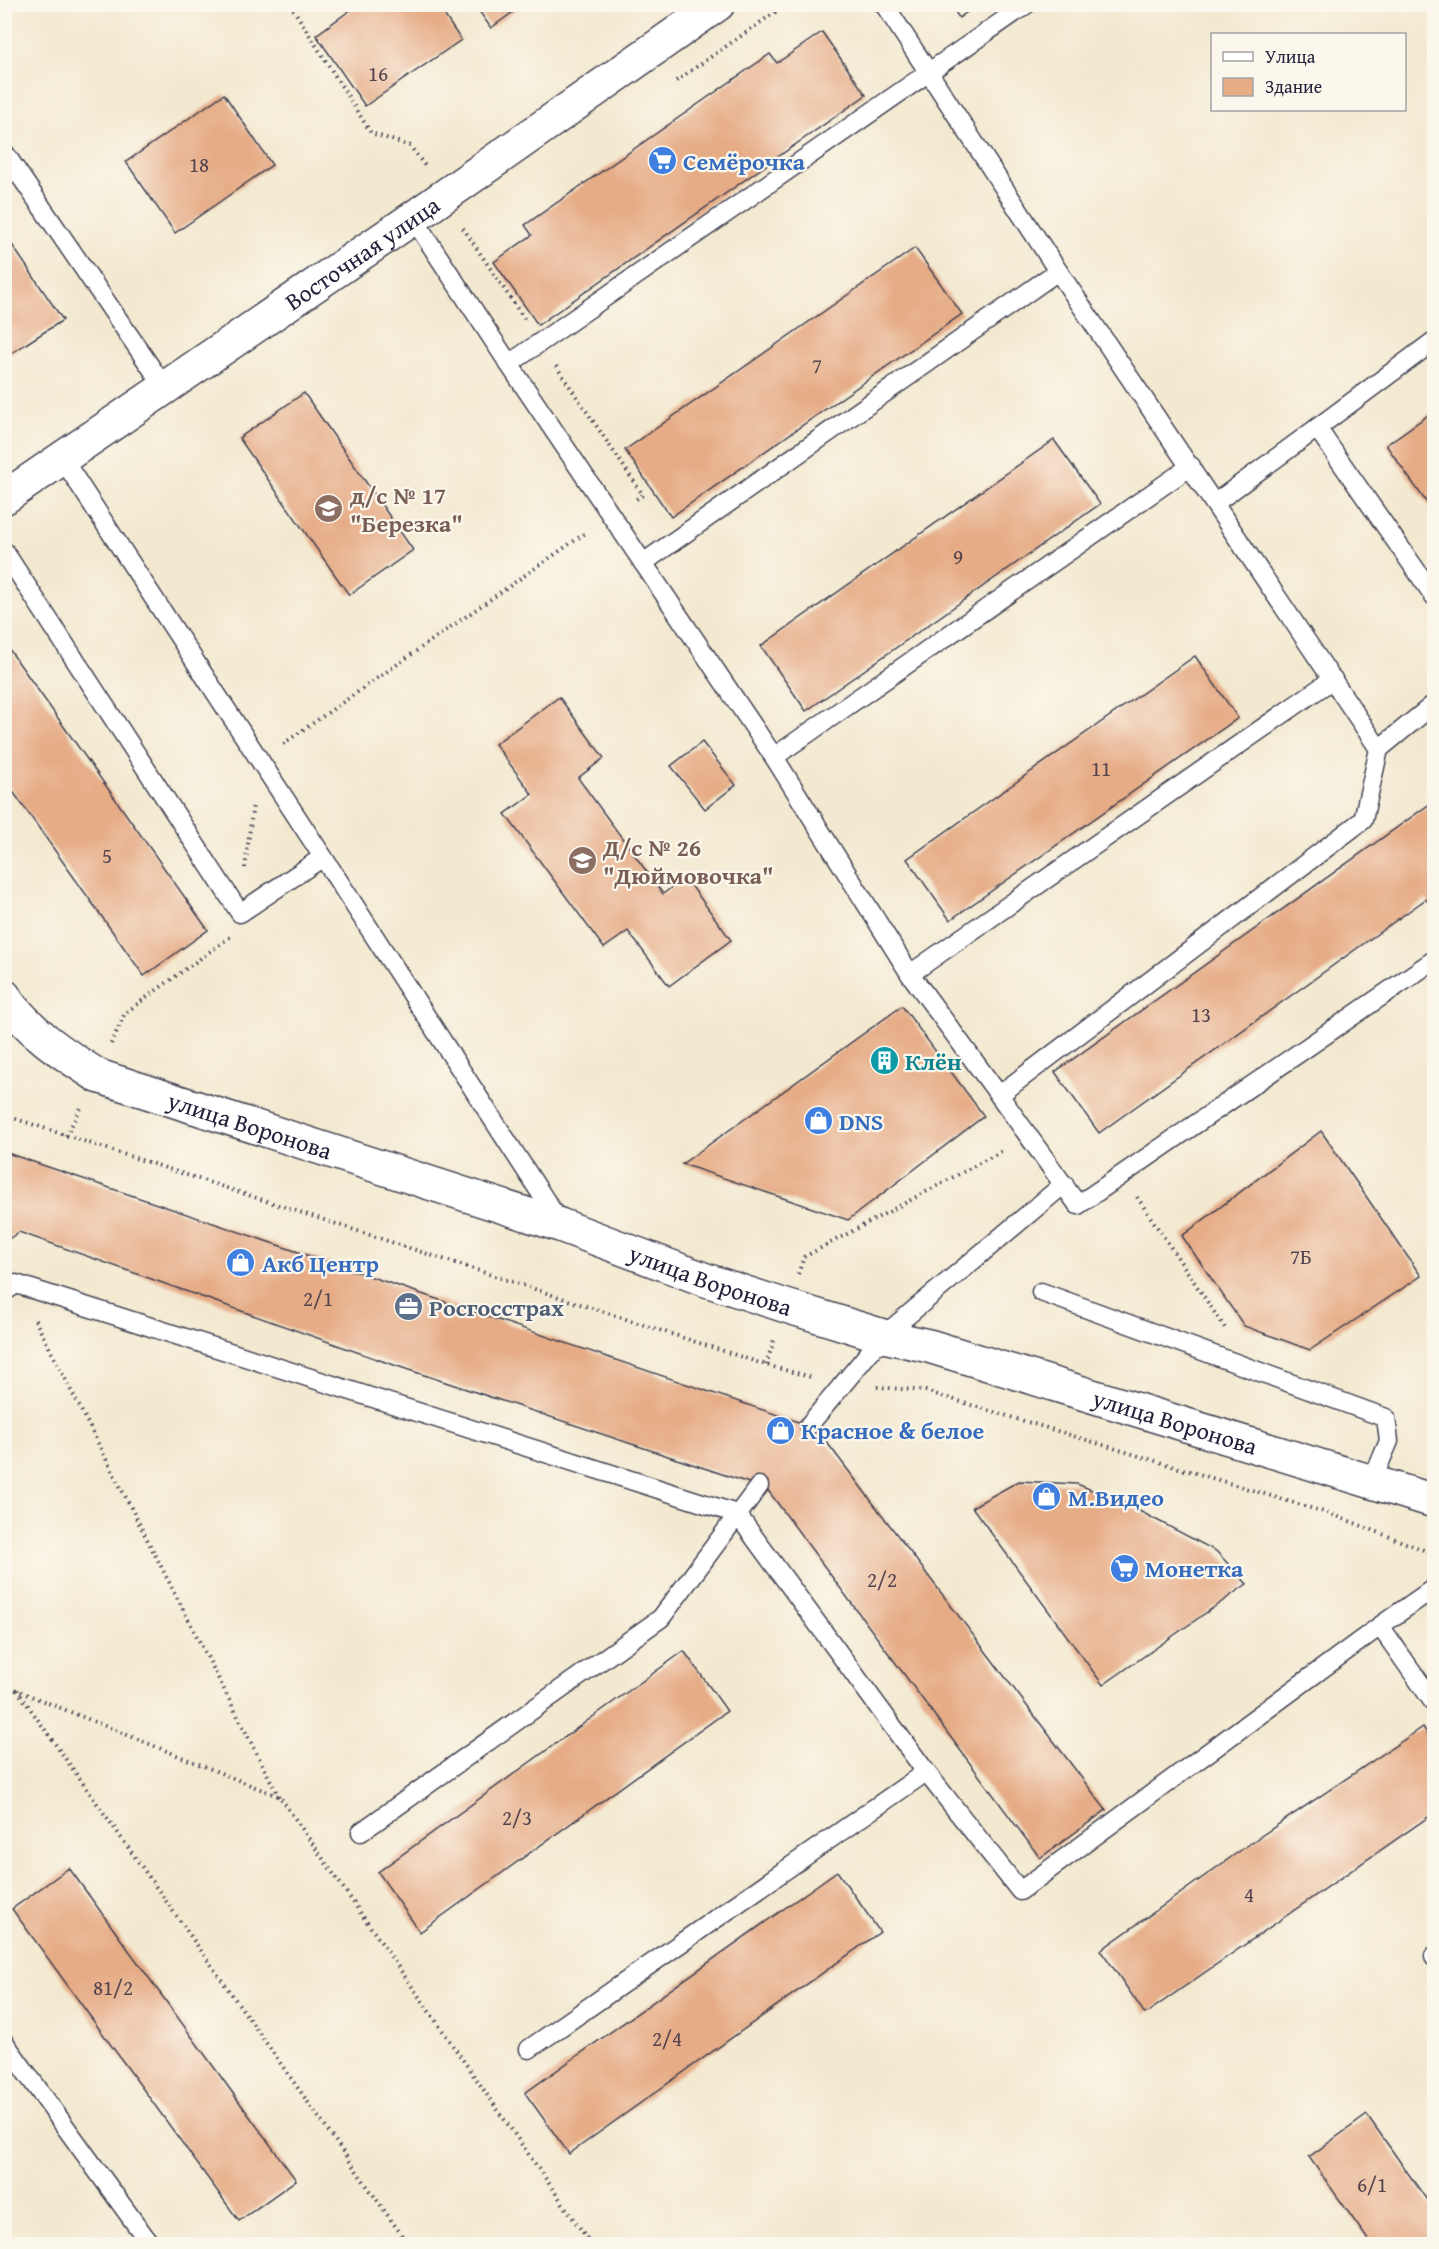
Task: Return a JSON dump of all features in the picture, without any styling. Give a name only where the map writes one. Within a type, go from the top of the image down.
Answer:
[{"type":"street","name":"Восточная улица","points":[[4,498],[413,218],[718,4]]},
{"type":"street","name":"улица Воронова","points":[[7,1004],[47,1043],[98,1076],[560,1225],[706,1280],[786,1306],[883,1336],[929,1346],[1434,1501]]},
{"type":"lane","points":[[884,4],[1058,271],[1379,748]]},
{"type":"lane","points":[[509,364],[1027,4]]},
{"type":"lane","points":[[4,152],[165,388]]},
{"type":"lane","points":[[413,218],[610,516],[774,757],[910,974],[1078,1205],[1434,960]]},
{"type":"lane","points":[[643,563],[1058,271]]},
{"type":"lane","points":[[1215,502],[1434,341]]},
{"type":"lane","points":[[1317,428],[1434,596]]},
{"type":"lane","points":[[62,458],[560,1225]]},
{"type":"lane","points":[[774,757],[1191,466]]},
{"type":"lane","points":[[4,551],[240,913],[323,857]]},
{"type":"lane","points":[[910,974],[1332,679]]},
{"type":"lane","points":[[999,1095],[1363,820],[1379,748],[1434,704]]},
{"type":"lane","points":[[808,1425],[883,1336],[1064,1184]]},
{"type":"lane","points":[[10,1288],[737,1514],[927,1772],[1020,1891],[1434,1588]]},
{"type":"lane","points":[[1041,1292],[1386,1418],[1389,1441],[1372,1481]]},
{"type":"lane","points":[[361,1832],[661,1618],[759,1486]]},
{"type":"lane","points":[[1380,1626],[1434,1703]]},
{"type":"lane","points":[[529,2049],[927,1772]]},
{"type":"lane","points":[[5,2042],[150,2244]]},
{"type":"path","points":[[66,1136],[98,1076],[125,1013],[237,933],[259,761],[643,495],[464,228]]},
{"type":"path","points":[[4,1115],[766,1365],[841,1385],[925,1390],[1334,1515],[1434,1554]]},
{"type":"path","points":[[766,1365],[804,1257],[1028,1137]]},
{"type":"path","points":[[10,1288],[280,1797],[591,2244]]},
{"type":"path","points":[[4,1685],[280,1797]]},
{"type":"path","points":[[16,1690],[408,2244]]},
{"type":"building","points":[[359,4],[437,4],[461,40],[365,106],[316,35]]},
{"type":"building","points":[[474,4],[524,4],[491,28]]},
{"type":"building","points":[[950,4],[978,4],[959,18]]},
{"type":"building","points":[[822,32],[866,95],[538,325],[494,262],[532,235],[525,225],[770,54],[777,63]]},
{"type":"building","points":[[224,94],[272,165],[175,233],[126,162]]},
{"type":"building","points":[[4,233],[63,320],[4,358]]},
{"type":"building","points":[[915,248],[962,314],[671,517],[625,450]]},
{"type":"building","points":[[304,393],[413,550],[349,595],[239,438]]},
{"type":"building","points":[[1434,411],[1434,513],[1386,445]]},
{"type":"building","points":[[1054,440],[1100,504],[806,711],[761,646]]},
{"type":"building","points":[[4,642],[208,930],[144,976],[4,779]]},
{"type":"building","points":[[1195,656],[1238,718],[950,920],[907,859]]},
{"type":"building","points":[[559,697],[604,758],[578,778],[663,894],[685,877],[731,940],[669,986],[628,931],[604,948],[505,814],[532,794],[495,744]]},
{"type":"building","points":[[702,742],[736,785],[705,809],[671,766]]},
{"type":"building","points":[[1434,801],[1434,911],[1426,899],[1099,1133],[1055,1072]]},
{"type":"building","name":"Клён","points":[[902,1006],[984,1116],[848,1220],[682,1164]]},
{"type":"building","points":[[1321,1131],[1421,1276],[1310,1350],[1244,1326],[1182,1236]]},
{"type":"building","points":[[4,1152],[816,1428],[1106,1810],[1040,1858],[767,1489],[388,1363],[19,1232],[4,1242]]},
{"type":"building","name":"Монетка","points":[[1019,1481],[1077,1484],[1124,1503],[1216,1551],[1247,1584],[1103,1685],[972,1507]]},
{"type":"building","points":[[684,1651],[727,1711],[420,1932],[378,1872]]},
{"type":"building","points":[[1423,1727],[1434,1743],[1434,1813],[1145,2014],[1101,1950],[1258,1838]]},
{"type":"building","points":[[69,1868],[296,2180],[239,2221],[12,1909]]},
{"type":"building","points":[[837,1871],[880,1932],[569,2154],[525,2093]]},
{"type":"building","points":[[1367,2115],[1434,2210],[1434,2244],[1371,2244],[1309,2157]]},
{"type":"place","name":"Семёрочка","points":[[662,161]]},
{"type":"place","name":"д/с № 17 \"Березка\"","points":[[329,509]]},
{"type":"place","name":"Д/с № 26 \"Дюймовочка\"","points":[[582,861]]},
{"type":"place","name":"Клён","points":[[884,1061]]},
{"type":"place","name":"DNS","points":[[818,1121]]},
{"type":"place","name":"Акб Центр","points":[[241,1263]]},
{"type":"place","name":"Росгосстрах","points":[[408,1307]]},
{"type":"place","name":"Красное & белое","points":[[780,1430]]},
{"type":"place","name":"М.Видео","points":[[1047,1497]]},
{"type":"place","name":"Монетка","points":[[1124,1568]]}]
